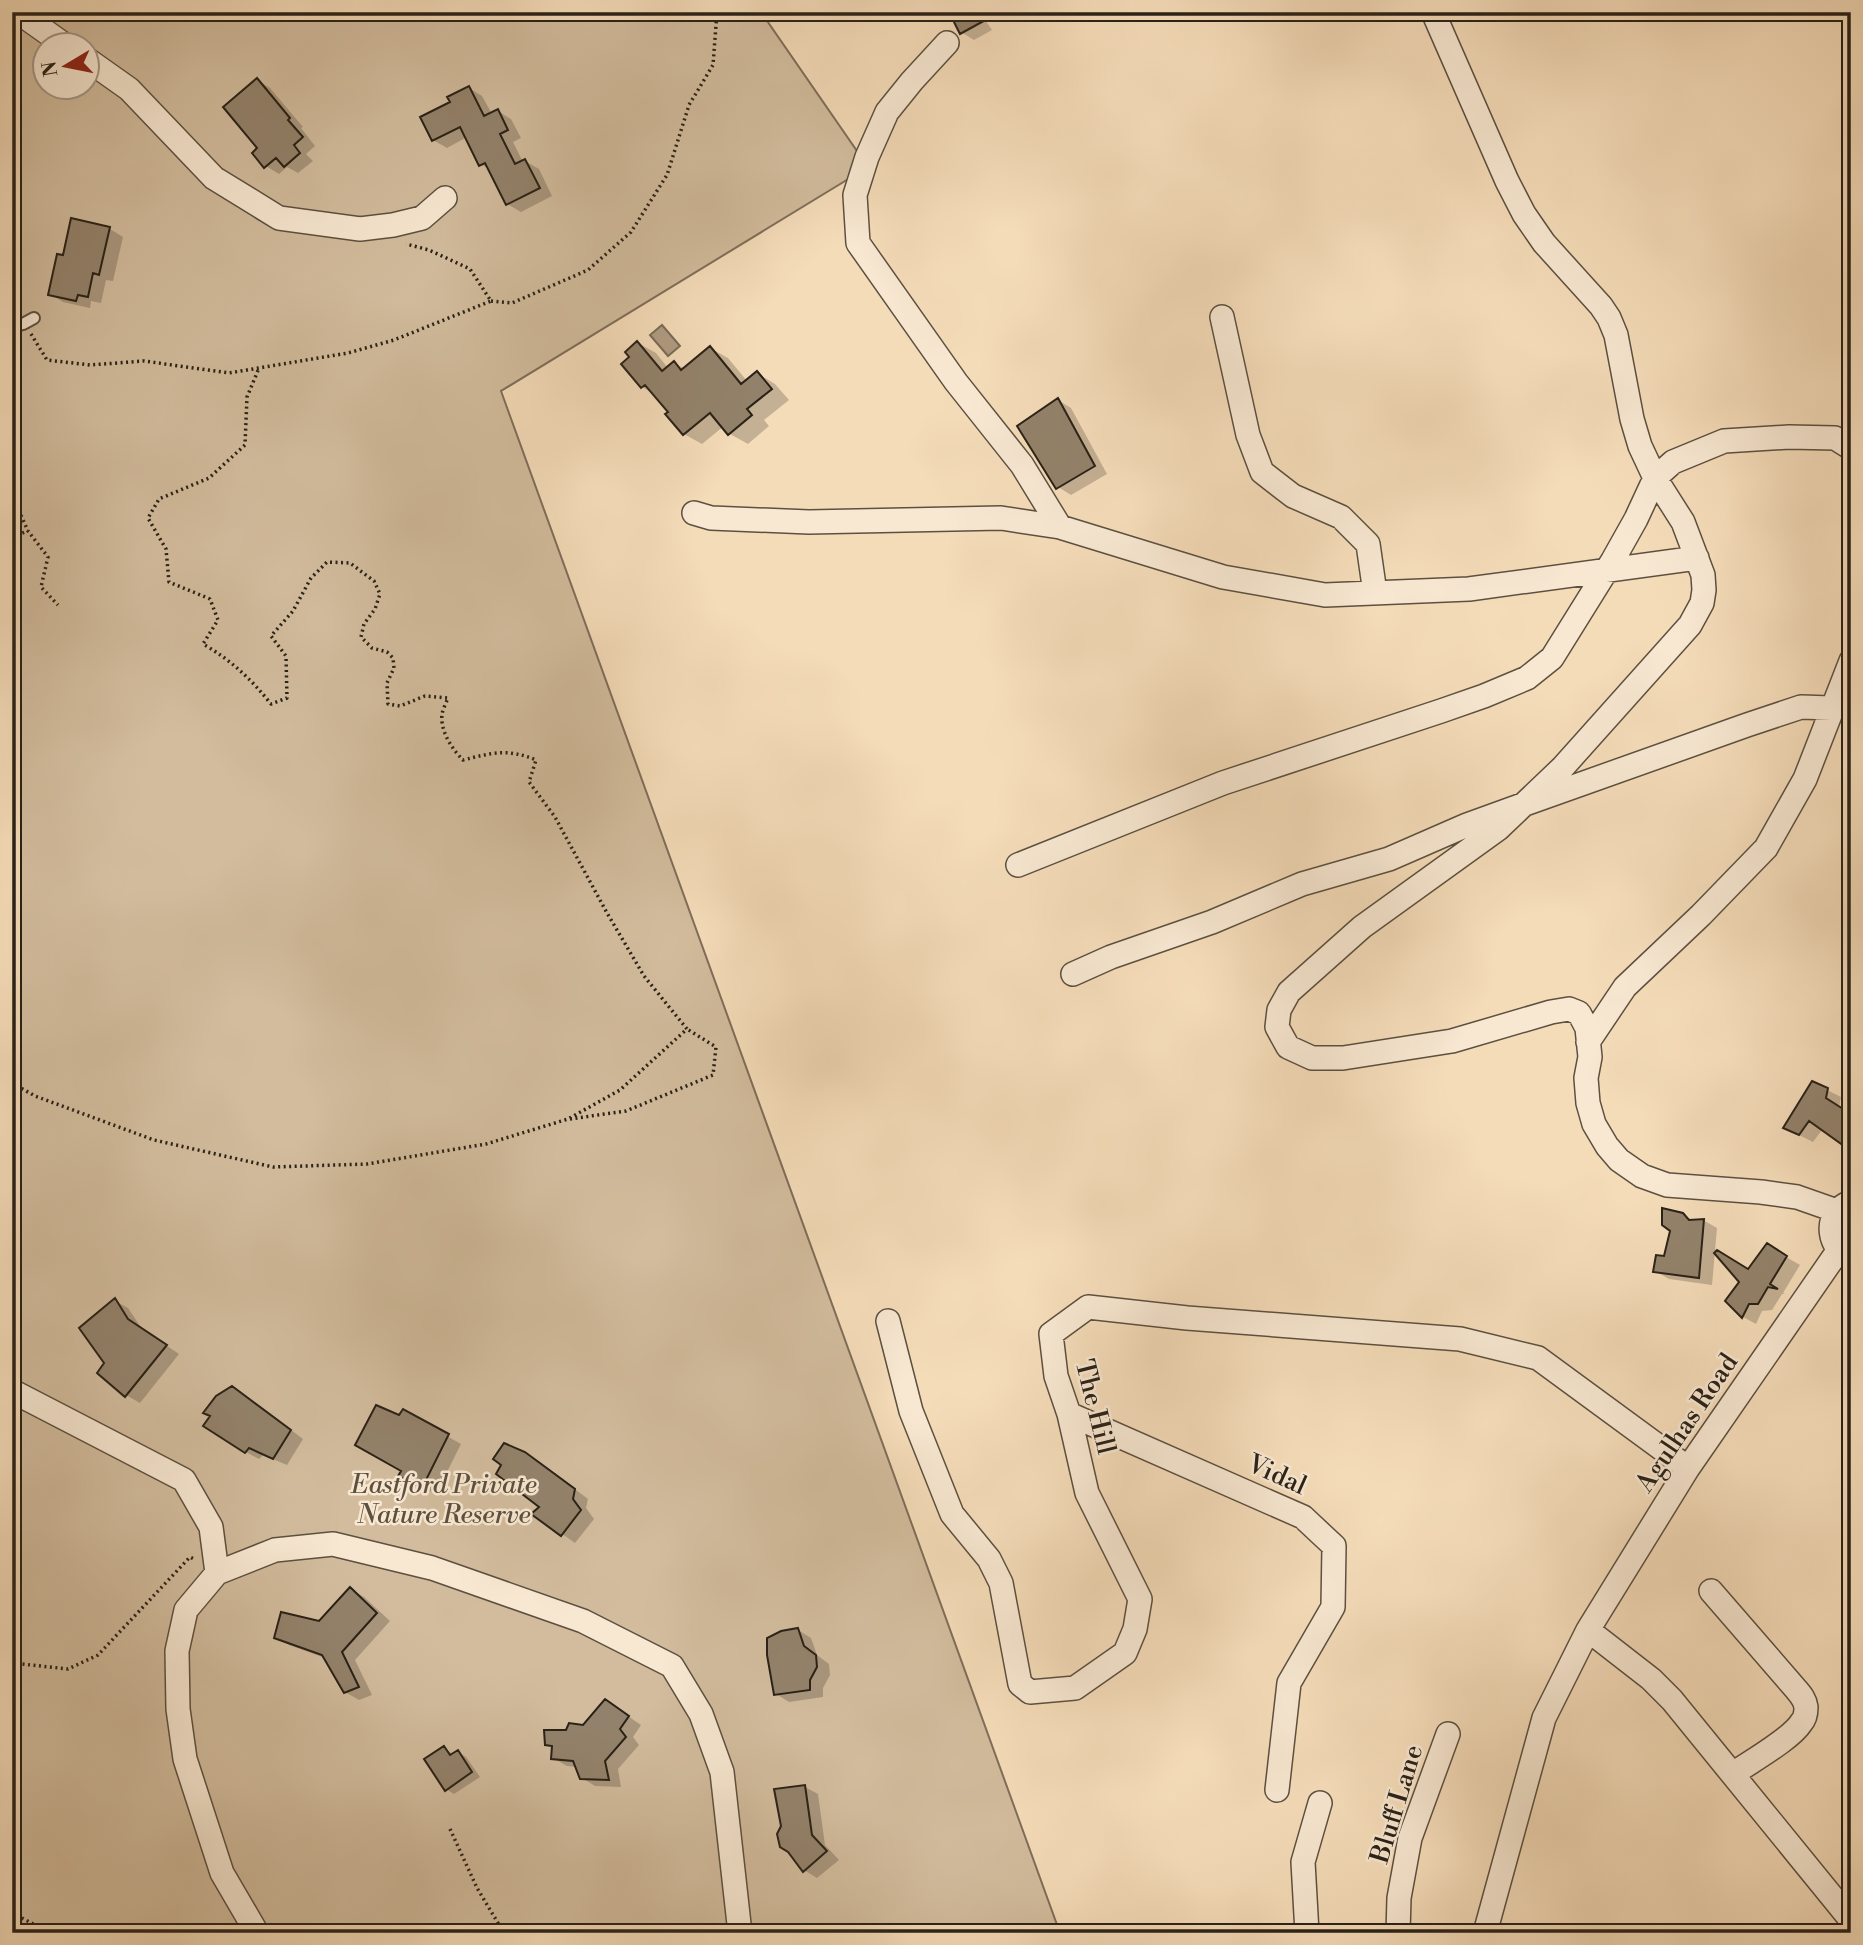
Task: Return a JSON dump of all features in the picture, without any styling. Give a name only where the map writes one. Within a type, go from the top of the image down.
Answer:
[{"type":"street","points":[[18,12],[46,32]]},
{"type":"street","points":[[1433,12],[1524,214],[1609,318],[1616,335],[1632,419],[1640,446],[1655,478],[1683,522],[1703,575],[1704,590],[1702,603],[1690,625],[1563,767],[1498,829],[1362,926],[1289,992],[1279,1010],[1277,1027],[1288,1047],[1312,1058],[1343,1058],[1452,1041],[1551,1012],[1569,1009],[1579,1013],[1587,1028],[1590,1057],[1586,1078],[1588,1103],[1594,1124],[1619,1160],[1642,1176],[1667,1185],[1761,1192],[1844,1207],[1830,1227],[1833,1244],[1844,1255]]},
{"type":"street","points":[[947,43],[887,112],[867,157],[855,195],[858,243],[956,382],[1022,465],[1060,527]]},
{"type":"street","points":[[102,70],[129,89],[215,178],[279,218],[360,229],[422,218],[445,198]]},
{"type":"street","points":[[1222,317],[1245,422],[1262,472],[1293,496],[1341,517],[1368,544],[1375,593]]},
{"type":"street","points":[[1018,865],[1223,783],[1441,711],[1527,678],[1552,658],[1607,570],[1636,519],[1655,478],[1673,462],[1724,441],[1789,437],[1835,438],[1851,447]]},
{"type":"street","points":[[694,513],[711,518],[809,522],[1001,518],[1060,527],[1223,578],[1325,595],[1469,589],[1697,558]]},
{"type":"street","points":[[1588,1042],[1625,987],[1766,848],[1805,779],[1851,661]]},
{"type":"street","points":[[1073,974],[1111,957],[1212,922],[1302,884],[1389,859],[1467,825],[1801,707],[1831,708]]},
{"type":"street","name":"Agulhas Road","points":[[1485,1933],[1545,1718],[1588,1630],[1688,1468],[1844,1255]]},
{"type":"street","name":"The Hill","points":[[888,1321],[911,1411],[952,1514],[989,1559],[1000,1583],[1020,1684],[1030,1692],[1075,1688],[1125,1653],[1135,1629],[1139,1599],[1087,1493],[1069,1413],[1056,1376],[1051,1334],[1088,1307],[1188,1318],[1460,1339],[1538,1357],[1688,1468]]},
{"type":"street","points":[[12,1391],[184,1480],[211,1527],[216,1573]]},
{"type":"street","name":"Vidal","points":[[1069,1413],[1304,1517],[1334,1546],[1333,1607],[1289,1683],[1277,1790]]},
{"type":"street","points":[[257,1933],[222,1873],[185,1759],[178,1709],[177,1651],[186,1610],[216,1573],[275,1550],[333,1544],[432,1568],[583,1621],[672,1666],[701,1714],[722,1772],[740,1933]]},
{"type":"street","points":[[1711,1591],[1795,1688],[1804,1700],[1806,1708],[1802,1723],[1793,1733],[1733,1774]]},
{"type":"street","points":[[1588,1630],[1651,1679],[1672,1700],[1851,1920]]},
{"type":"street","name":"Bluff Lane","points":[[1398,1933],[1399,1899],[1410,1838],[1448,1734]]},
{"type":"street","points":[[1307,1933],[1303,1862],[1320,1803]]},
{"type":"lane","points":[[18,326],[34,318]]},
{"type":"path","points":[[18,326],[47,360],[90,365],[144,361],[229,373],[348,353],[394,340],[491,301],[512,303],[588,270],[631,232],[667,175],[690,105],[713,65],[717,12]]},
{"type":"path","points":[[395,241],[429,250],[470,269],[491,301]]},
{"type":"path","points":[[12,1083],[35,1096],[154,1140],[273,1167],[367,1164],[486,1144],[568,1119],[626,1111],[713,1075],[716,1047],[687,1029],[644,976],[555,817],[529,782],[536,760],[518,753],[489,753],[463,760],[455,752],[444,731],[442,714],[448,698],[425,696],[400,706],[388,704],[387,683],[394,668],[393,659],[387,652],[372,648],[361,637],[364,624],[375,610],[380,594],[374,581],[350,563],[327,562],[312,578],[293,611],[271,636],[286,656],[287,698],[271,704],[248,677],[222,655],[203,644],[218,620],[209,599],[169,582],[166,549],[148,518],[159,499],[209,478],[245,444],[247,397],[259,368]]},
{"type":"path","points":[[12,495],[28,531],[48,557],[41,587],[58,605]]},
{"type":"path","points":[[12,537],[28,531]]},
{"type":"path","points":[[568,1119],[620,1090],[687,1029]]},
{"type":"path","points":[[12,1661],[68,1669],[98,1655],[190,1557],[216,1573]]},
{"type":"path","points":[[450,1829],[477,1888],[504,1933]]},
{"type":"path","points":[[12,1913],[51,1933]]},
{"type":"green space","name":"Eastford Private Nature Reserve","points":[[12,12],[761,12],[868,167],[501,391],[1060,1933],[12,1933]]},
{"type":"shaded area","points":[[662,325],[680,346],[668,356],[650,335]]},
{"type":"building","points":[[949,12],[1000,12],[960,34]]},
{"type":"building","points":[[257,78],[303,137],[294,145],[300,153],[284,167],[276,158],[264,168],[252,153],[257,148],[223,107]]},
{"type":"building","points":[[469,86],[484,116],[498,109],[508,130],[500,134],[515,164],[525,159],[540,188],[506,205],[485,163],[479,166],[460,127],[432,141],[420,117],[450,102],[447,97]]},
{"type":"building","points":[[71,218],[110,227],[99,275],[93,273],[88,297],[78,295],[76,301],[48,295],[57,254],[63,255]]},
{"type":"building","points":[[637,341],[662,371],[674,361],[681,370],[710,346],[741,384],[757,371],[772,389],[747,409],[752,415],[728,435],[710,413],[683,435],[645,385],[641,388],[621,364],[629,357],[625,352]]},
{"type":"building","points":[[1058,398],[1095,466],[1056,489],[1017,426]]},
{"type":"building","points":[[1812,1081],[1828,1088],[1826,1098],[1851,1114],[1851,1151],[1809,1121],[1799,1135],[1783,1128]]},
{"type":"building","points":[[1662,1208],[1683,1213],[1689,1220],[1704,1219],[1699,1278],[1653,1272],[1656,1255],[1664,1256],[1670,1231],[1662,1225]]},
{"type":"building","points":[[1767,1243],[1787,1256],[1770,1284],[1778,1289],[1768,1287],[1758,1304],[1749,1304],[1742,1318],[1725,1301],[1739,1282],[1714,1253],[1717,1250],[1748,1269]]},
{"type":"building","points":[[115,1298],[128,1319],[167,1345],[125,1397],[97,1373],[104,1363],[79,1328]]},
{"type":"building","points":[[232,1386],[291,1430],[273,1459],[249,1448],[245,1453],[203,1426],[210,1416],[203,1413],[216,1396]]},
{"type":"building","points":[[376,1405],[399,1415],[403,1409],[449,1434],[422,1488],[398,1476],[401,1471],[355,1445]]},
{"type":"building","points":[[504,1443],[525,1452],[575,1489],[573,1499],[581,1510],[561,1536],[531,1514],[539,1507],[496,1474],[501,1465],[493,1459]]},
{"type":"building","points":[[350,1587],[377,1613],[342,1652],[359,1687],[344,1693],[322,1655],[274,1638],[281,1612],[319,1621]]},
{"type":"building","points":[[798,1628],[804,1646],[816,1655],[817,1667],[810,1680],[810,1690],[774,1695],[767,1638],[781,1631]]},
{"type":"building","points":[[605,1699],[629,1716],[620,1729],[626,1737],[605,1761],[609,1780],[580,1779],[573,1761],[551,1759],[552,1746],[545,1745],[544,1730],[566,1730],[569,1723],[583,1725]]},
{"type":"building","points":[[444,1746],[450,1755],[458,1750],[472,1772],[445,1791],[424,1759]]},
{"type":"building","points":[[805,1785],[812,1835],[827,1851],[803,1872],[788,1852],[780,1847],[777,1834],[781,1826],[774,1789]]}]
